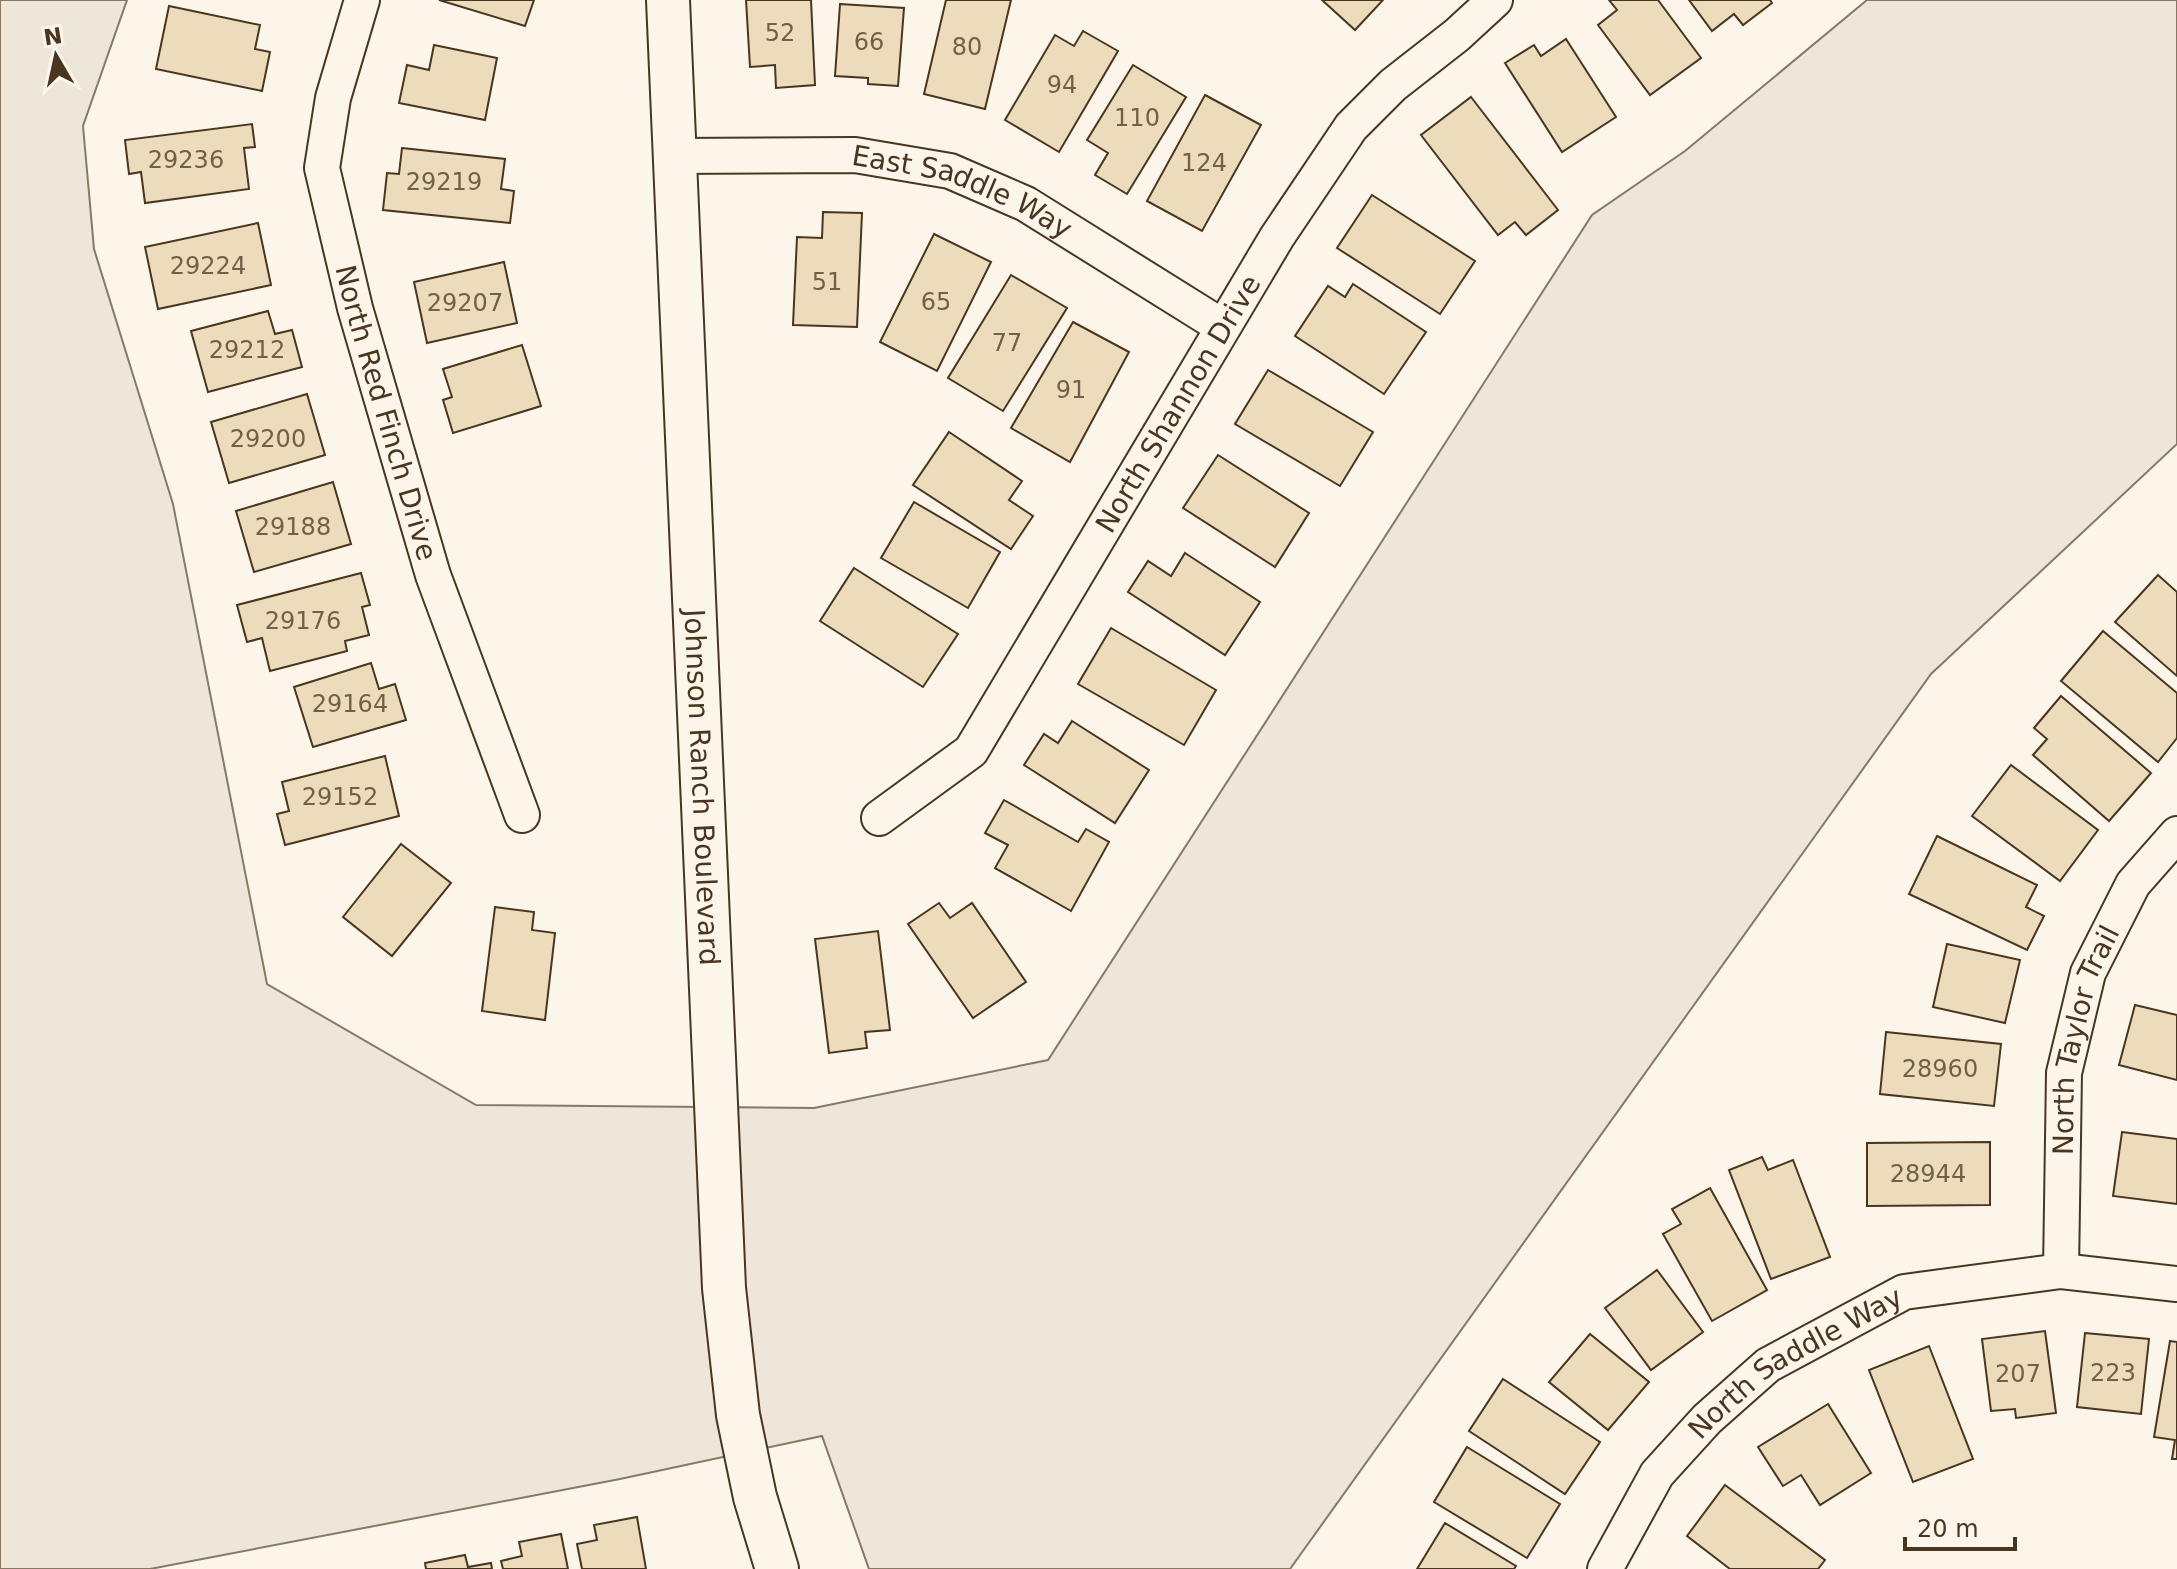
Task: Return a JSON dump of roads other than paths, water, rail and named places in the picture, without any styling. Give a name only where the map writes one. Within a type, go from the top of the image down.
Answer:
[{"type":"street","name":"North Red Finch Drive","points":[[362,0],[333,98],[322,168],[355,308],[433,575],[522,815]]},
{"type":"street","name":"Johnson Ranch Boulevard","points":[[668,0],[724,1288],[738,1415],[755,1497],[777,1569]]},
{"type":"street","name":"North Shannon Drive","points":[[879,818],[971,751],[1277,237],[1351,127],[1393,85],[1457,35],[1495,0]]},
{"type":"street","name":"East Saddle Way","points":[[673,156],[855,155],[950,171],[1026,204],[1223,327]]},
{"type":"street","name":"North Taylor Trail","points":[[2061,1271],[2064,1073],[2088,973],[2133,884],[2177,834]]},
{"type":"street","points":[[2061,1271],[2177,1284]]},
{"type":"street","name":"North Saddle Way","points":[[1605,1569],[1657,1474],[1707,1419],[1768,1365],[1904,1292],[2061,1271]]}]
